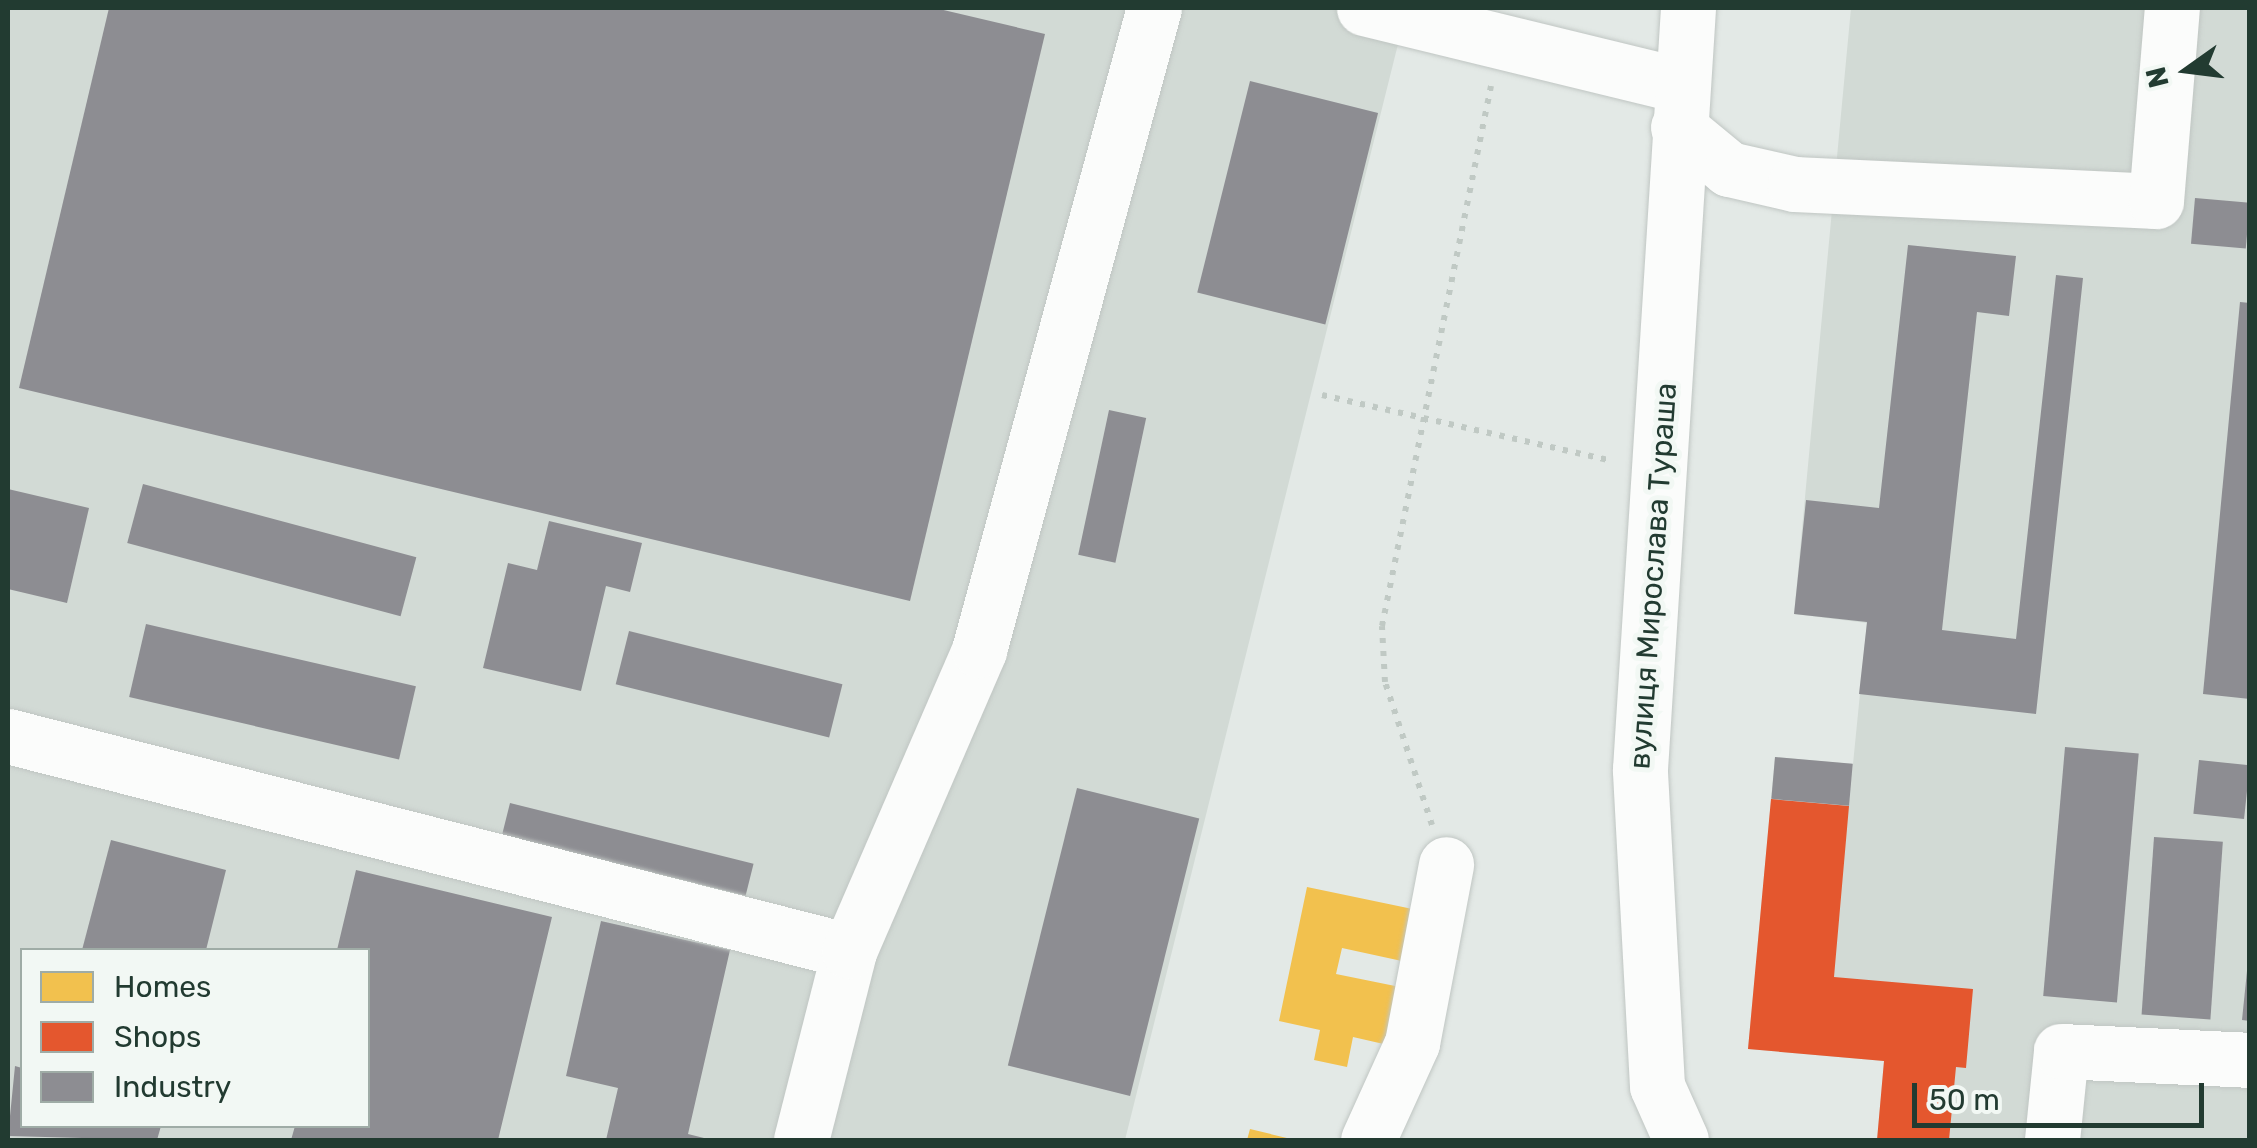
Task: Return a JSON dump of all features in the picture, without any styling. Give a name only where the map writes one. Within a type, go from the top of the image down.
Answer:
[{"type":"street","points":[[800,1140],[849,950],[979,650],[1154,8]]},
{"type":"street","points":[[1364,8],[1500,46],[1679,106],[1729,169],[1795,184],[2156,201],[2172,8]]},
{"type":"street","name":"вулиця Мирослава Тураша","points":[[1682,1140],[1657,1086],[1640,769],[1656,471],[1676,271],[1679,106],[1688,8]]},
{"type":"street","points":[[8,736],[849,950]]},
{"type":"street","points":[[1368,1140],[1412,1043],[1446,864]]},
{"type":"street","points":[[2052,1140],[2060,1051],[2250,1060]]},
{"type":"path","points":[[1446,864],[1385,682],[1382,645],[1419,419],[1500,46]]},
{"type":"path","points":[[1322,395],[1656,471]]},
{"type":"shaded area","points":[[8,8],[1407,8],[1125,1140],[8,1140]]},
{"type":"shaded area","points":[[1851,8],[2249,8],[2249,1140],[1877,1140],[1884,1061],[1748,1049],[1775,757],[1853,764],[1867,623],[1794,614]]},
{"type":"building: Homes","points":[[1307,887],[1422,911],[1411,963],[1342,948],[1336,974],[1400,987],[1388,1045],[1353,1037],[1347,1067],[1314,1060],[1320,1030],[1279,1021]]},
{"type":"building: Homes","points":[[1250,1129],[1291,1139],[1291,1140],[1247,1140]]},
{"type":"building: Shops","points":[[1771,799],[1849,806],[1834,977],[1973,989],[1966,1068],[1956,1067],[1949,1140],[1877,1140],[1884,1061],[1748,1049]]},
{"type":"building: Industry","points":[[109,8],[935,8],[1045,34],[910,601],[19,388]]},
{"type":"building: Industry","points":[[1250,81],[1378,113],[1325,324],[1197,293]]},
{"type":"building: Industry","points":[[2195,198],[2250,203],[2246,249],[2191,244]]},
{"type":"building: Industry","points":[[1908,245],[2016,256],[2009,316],[1977,312],[1942,630],[2016,639],[2056,275],[2083,278],[2036,714],[1859,694],[1867,622],[1794,614],[1806,500],[1879,508]]},
{"type":"building: Industry","points":[[2240,302],[2250,303],[2250,699],[2203,694]]},
{"type":"building: Industry","points":[[1109,410],[1146,418],[1115,563],[1078,555]]},
{"type":"building: Industry","points":[[143,484],[416,557],[401,616],[127,543]]},
{"type":"building: Industry","points":[[8,489],[89,508],[67,603],[8,589]]},
{"type":"building: Industry","points":[[549,521],[642,543],[630,592],[606,586],[581,691],[483,668],[508,563],[537,570]]},
{"type":"building: Industry","points":[[146,624],[416,686],[399,759],[129,697]]},
{"type":"building: Industry","points":[[629,631],[842,684],[829,738],[616,684]]},
{"type":"building: Industry","points":[[2065,747],[2139,753],[2117,1002],[2043,996]]},
{"type":"building: Industry","points":[[1775,757],[1853,764],[1849,806],[1771,799]]},
{"type":"building: Industry","points":[[2199,760],[2250,765],[2244,819],[2193,814]]},
{"type":"building: Industry","points":[[1077,788],[1199,818],[1130,1096],[1008,1066]]},
{"type":"building: Industry","points":[[510,803],[754,864],[746,896],[502,835]]},
{"type":"building: Industry","points":[[2154,837],[2223,842],[2210,1019],[2142,1015]]},
{"type":"building: Industry","points":[[111,840],[226,870],[206,948],[83,948]]},
{"type":"building: Industry","points":[[356,870],[552,917],[498,1140],[291,1140],[294,1128],[370,1128],[370,948],[337,948]]},
{"type":"building: Industry","points":[[601,921],[730,950],[688,1134],[712,1140],[606,1140],[618,1088],[566,1076]]},
{"type":"building: Industry","points":[[2250,971],[2250,1021],[2242,1020]]},
{"type":"building: Industry","points":[[15,1066],[20,1067],[20,1128],[160,1128],[157,1140],[8,1136]]}]
